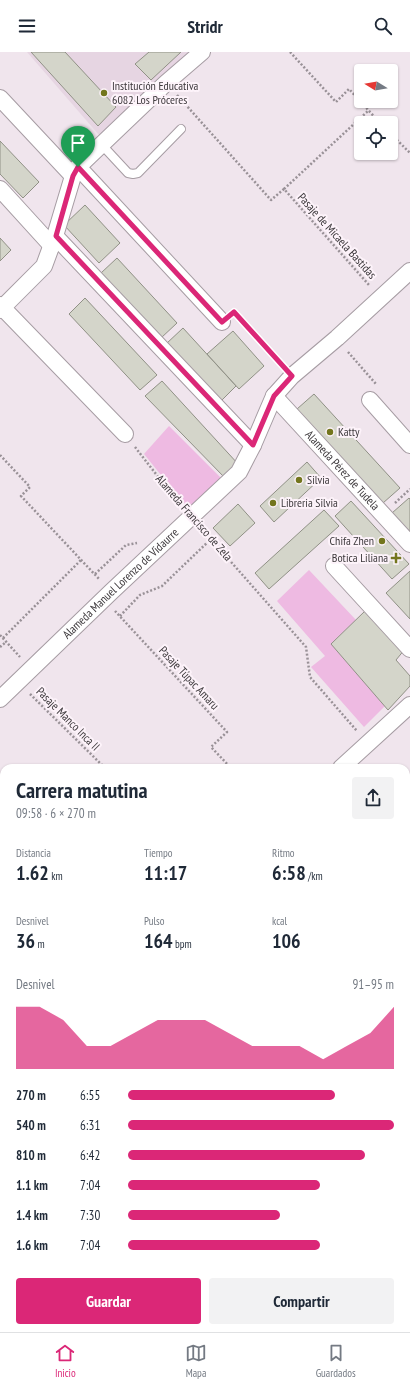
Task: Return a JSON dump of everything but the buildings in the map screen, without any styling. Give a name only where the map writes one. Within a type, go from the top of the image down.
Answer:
[{"type":"street","points":[[125,434],[1,308],[44,266],[54,241],[76,171],[166,83],[202,52]]},
{"type":"street","points":[[0,98],[76,171],[222,322]]},
{"type":"street","points":[[0,190],[54,241],[253,445]]},
{"type":"street","name":"Alameda Manuel Lorenzo de Vidaurre","points":[[0,699],[108,595],[186,512],[239,472],[253,445],[274,396],[292,376],[337,338],[410,271]]},
{"type":"street","name":"Alameda Pérez de Tudela","points":[[274,396],[410,544]]},
{"type":"street","points":[[370,400],[410,445]]},
{"type":"street","points":[[334,566],[410,649]]},
{"type":"street","points":[[344,764],[410,705]]},
{"type":"lane","points":[[102,145],[128,173],[138,173],[181,129]]},
{"type":"path","points":[[290,52],[336,102],[349,89],[374,116]]},
{"type":"path","name":"Pasaje de Micaela Bastidas","points":[[166,83],[272,200],[284,189],[380,298]]},
{"type":"path","points":[[284,189],[369,110]]},
{"type":"path","points":[[398,141],[410,153]]},
{"type":"path","points":[[222,322],[234,312],[292,376]]},
{"type":"path","points":[[337,338],[379,386]]},
{"type":"path","name":"Alameda Francisco de Zela","points":[[125,434],[186,512],[306,647],[310,677],[368,743]]},
{"type":"path","name":"Pasaje Túpac Amaru","points":[[0,455],[30,487],[21,496],[95,574],[120,616],[227,732],[211,747],[227,764]]},
{"type":"path","points":[[175,511],[186,512]]},
{"type":"path","points":[[120,616],[140,596],[162,586],[211,539]]},
{"type":"path","points":[[95,574],[126,545],[140,543]]},
{"type":"path","points":[[3,638],[81,560]]},
{"type":"path","points":[[0,635],[31,670]]},
{"type":"path","points":[[0,647],[6,642]]},
{"type":"path","name":"Pasaje Manco Inca II","points":[[19,682],[101,764]]},
{"type":"shaded area","name":"Institución Educativa 6082 Los Próceres","points":[[27,52],[191,52],[99,135]]},
{"type":"shaded area","points":[[169,426],[224,481],[190,511],[144,454]]},
{"type":"shaded area","points":[[309,570],[356,620],[331,644],[385,706],[364,727],[311,667],[325,656],[277,601]]},
{"type":"place","name":"Institución Educativa 6082 Los Próceres","points":[[104,93]]},
{"type":"place","name":"Katty","points":[[330,432]]},
{"type":"place","name":"Silvia","points":[[299,480]]},
{"type":"place","name":"Libreria Silvia","points":[[273,503]]},
{"type":"place","name":"Chifa Zhen","points":[[382,541]]},
{"type":"place","name":"Botica Liliana","points":[[396,558]]},
{"type":"route","points":[[78,167],[222,322],[234,312],[292,376],[274,396],[253,445],[223,415],[56,236],[73,176],[78,167]]}]
